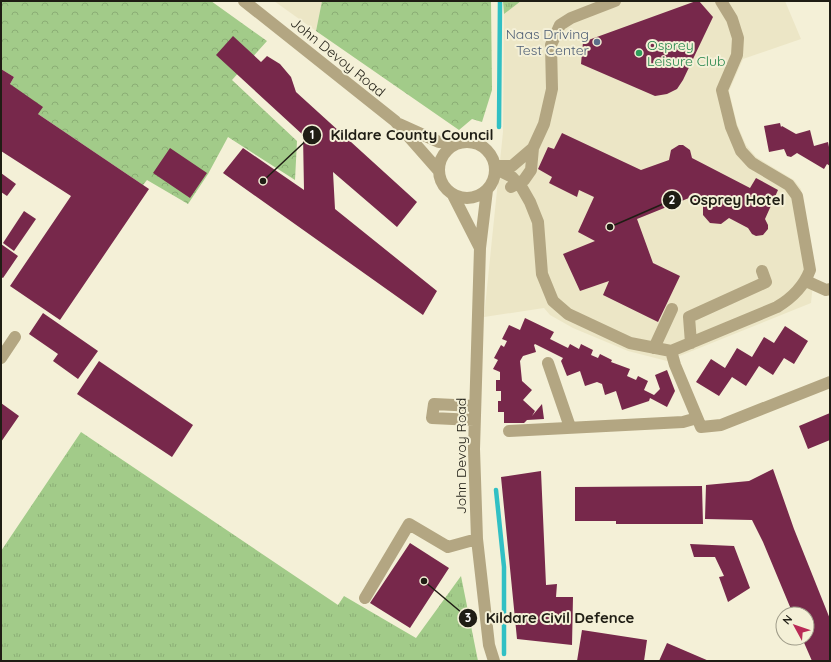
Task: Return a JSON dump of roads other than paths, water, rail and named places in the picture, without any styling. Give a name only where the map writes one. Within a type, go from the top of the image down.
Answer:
[{"type":"street","name":"John Devoy Road","points":[[244,1],[395,122],[439,171]]},
{"type":"street","points":[[489,187],[496,168],[491,153],[484,146],[475,142],[466,141],[456,143],[443,154],[439,162],[441,180],[446,189],[453,195],[462,198],[471,198],[489,187],[517,186],[524,180],[531,170],[533,148],[544,124],[552,89],[551,45],[560,25],[571,18],[615,1]]},
{"type":"street","points":[[496,168],[512,177],[517,186],[530,202],[538,222],[542,274],[553,301],[568,314],[630,343],[671,351],[777,307],[788,300],[806,281],[810,270],[797,196],[789,185],[752,163],[741,151],[731,127],[722,90],[737,55],[738,38],[732,19],[721,1]]},
{"type":"street","name":"John Devoy Road","points":[[395,122],[439,142],[456,143]]},
{"type":"street","points":[[496,168],[512,166],[533,148]]},
{"type":"street","name":"John Devoy Road","points":[[489,187],[480,248],[474,420],[477,539],[489,645],[494,661]]},
{"type":"street","name":"John Devoy Road","points":[[453,195],[480,248]]},
{"type":"street","points":[[691,343],[689,316],[766,282],[762,271]]},
{"type":"street","points":[[806,281],[826,290],[830,289]]},
{"type":"street","points":[[654,348],[672,309]]},
{"type":"street","points":[[1,358],[15,336]]},
{"type":"street","points":[[671,351],[701,427],[721,425],[830,382]]},
{"type":"street","points":[[548,363],[570,427]]},
{"type":"street","points":[[474,420],[432,418],[434,404],[475,406]]},
{"type":"street","points":[[509,431],[683,422],[697,418]]},
{"type":"street","points":[[365,598],[409,524],[448,547],[477,539]]},
{"type":"waterway","points":[[499,127],[500,1]]},
{"type":"waterway","points":[[496,490],[504,567],[504,654]]},
{"type":"place","name":"Naas Driving Test Center","points":[[597,42]]},
{"type":"place","name":"Osprey Leisure Club","points":[[639,53]]},
{"type":"place","name":"Kildare County Council","points":[[263,181]]},
{"type":"place","name":"Osprey Hotel","points":[[610,227]]},
{"type":"place","name":"Kildare Civil Defence","points":[[424,581]]}]
